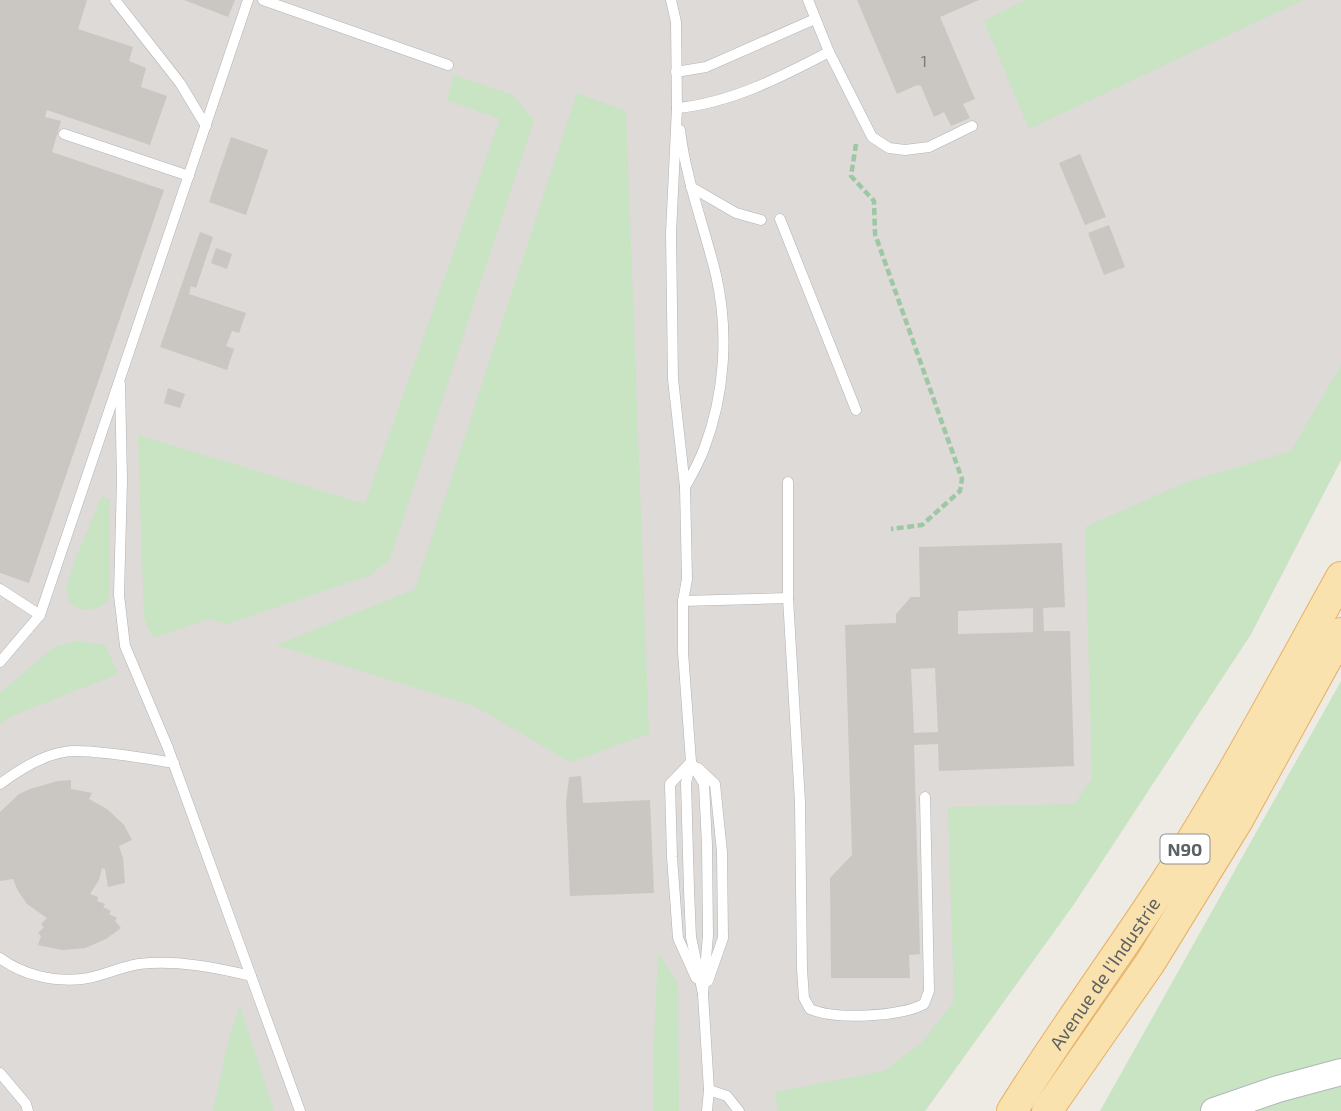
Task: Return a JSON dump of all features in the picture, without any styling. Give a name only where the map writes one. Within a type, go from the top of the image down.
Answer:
[{"type":"main road","name":"Avenue de l'Industrie","points":[[1012,1111],[1052,1046],[1151,903],[1216,800],[1341,577]]},
{"type":"main road","name":"Avenue de l'Industrie","points":[[1049,1109],[1150,962],[1238,820],[1341,633]]},
{"type":"street","points":[[1049,1109],[1052,1046]]},
{"type":"street","points":[[1214,1111],[1278,1089],[1341,1072]]},
{"type":"lane","points":[[115,0],[180,83],[206,126]]},
{"type":"lane","points":[[0,662],[40,615],[248,0]]},
{"type":"lane","points":[[263,0],[448,65]]},
{"type":"lane","points":[[671,0],[676,22],[677,72],[671,233],[673,379],[685,487],[687,579],[683,601],[683,652],[691,762],[686,783],[689,890],[691,937],[703,994],[709,1090],[707,1111]]},
{"type":"lane","points":[[807,0],[829,52],[872,137],[889,148],[905,150],[929,147],[972,126]]},
{"type":"lane","points":[[677,72],[706,67],[815,19]]},
{"type":"lane","points":[[677,108],[704,106],[755,87],[829,52]]},
{"type":"lane","points":[[677,108],[683,155],[716,277],[724,366],[704,450],[685,487]]},
{"type":"lane","points":[[64,134],[189,176]]},
{"type":"lane","points":[[691,187],[736,213],[761,220]]},
{"type":"lane","points":[[780,219],[856,410]]},
{"type":"lane","points":[[120,384],[122,480],[119,595],[125,646],[174,763],[300,1111]]},
{"type":"lane","points":[[788,482],[788,598],[800,802],[802,969],[804,998],[810,1009],[823,1015],[893,1014],[910,1011],[924,1004],[929,991],[925,797]]},
{"type":"lane","points":[[0,589],[40,615]]},
{"type":"lane","points":[[683,601],[788,598]]},
{"type":"lane","points":[[0,784],[46,757],[73,751],[174,763]]},
{"type":"lane","points":[[691,762],[704,784],[708,935],[703,994]]},
{"type":"lane","points":[[691,762],[670,784],[672,857],[678,938],[703,994]]},
{"type":"lane","points":[[0,958],[16,970],[47,978],[83,979],[140,964],[207,965],[251,976]]},
{"type":"lane","points":[[0,1073],[26,1104],[28,1111]]},
{"type":"lane","points":[[709,1090],[727,1096],[739,1111]]},
{"type":"path","points":[[860,113],[851,176],[874,201],[875,234],[962,479],[960,491],[922,525],[891,529]]},
{"type":"shaded area","points":[[0,0],[1341,0],[1341,460],[1251,634],[1074,904],[925,1111],[0,1111]]},
{"type":"green space","points":[[1025,0],[1303,0],[1029,129],[984,21]]},
{"type":"green space","points":[[454,75],[513,95],[534,120],[390,559],[371,575],[227,624],[209,619],[153,638],[144,618],[138,435],[365,504],[500,119],[447,100]]},
{"type":"green space","points":[[577,93],[626,111],[649,734],[570,762],[474,706],[276,645],[415,589]]},
{"type":"green space","points":[[1341,365],[1341,460],[1251,634],[1074,904],[925,1111],[778,1111],[775,1092],[884,1071],[921,1043],[954,1002],[948,807],[1075,804],[1092,778],[1085,527],[1187,482],[1291,451]]},
{"type":"green space","points":[[102,496],[110,500],[108,601],[94,609],[83,609],[69,603],[66,588]]},
{"type":"green space","points":[[76,641],[105,645],[118,674],[9,717],[0,724],[0,693],[54,647]]},
{"type":"green space","points":[[1341,681],[1341,1111],[1100,1111]]},
{"type":"green space","points":[[658,953],[678,984],[679,1111],[654,1111],[653,1066]]},
{"type":"green space","points":[[240,1006],[274,1111],[213,1111],[230,1034]]},
{"type":"building","points":[[0,0],[87,0],[78,29],[133,47],[129,61],[146,68],[141,87],[167,96],[150,145],[47,110],[45,117],[61,121],[52,152],[164,190],[29,583],[0,573]]},
{"type":"building","points":[[184,0],[235,0],[228,17]]},
{"type":"building","points":[[857,0],[979,0],[940,17],[975,99],[963,104],[970,118],[951,126],[944,112],[934,117],[921,86],[917,85],[897,94]]},
{"type":"building","points":[[231,137],[268,150],[246,215],[209,202]]},
{"type":"building","points":[[1080,154],[1106,217],[1085,225],[1059,163]]},
{"type":"building","points":[[1109,225],[1125,267],[1104,275],[1088,233]]},
{"type":"building","points":[[200,232],[213,237],[196,288],[191,286],[189,294],[246,313],[239,333],[232,331],[226,346],[234,349],[227,370],[160,347]]},
{"type":"building","points":[[216,248],[232,254],[227,269],[211,263]]},
{"type":"building","points":[[168,388],[185,394],[180,408],[164,403]]},
{"type":"building","points":[[1062,543],[1065,607],[1043,608],[1044,631],[1070,631],[1074,766],[939,771],[938,744],[914,745],[920,954],[909,955],[910,978],[831,978],[830,878],[852,855],[845,625],[896,623],[896,614],[911,597],[920,597],[919,547]],"holes":[[[1033,608],[1033,632],[958,634],[958,611]],[[935,668],[938,732],[914,733],[911,669]]]},
{"type":"building","points":[[581,776],[583,803],[650,800],[654,893],[570,896],[566,803],[569,777]]},
{"type":"building","points":[[71,780],[71,789],[92,793],[89,799],[107,809],[124,825],[132,840],[119,846],[125,883],[108,887],[105,869],[102,868],[99,880],[90,894],[105,904],[103,907],[117,918],[115,921],[121,928],[106,939],[85,948],[62,950],[38,945],[41,936],[38,933],[44,927],[41,924],[47,918],[27,904],[13,879],[0,881],[0,812],[19,794],[30,789]]}]
